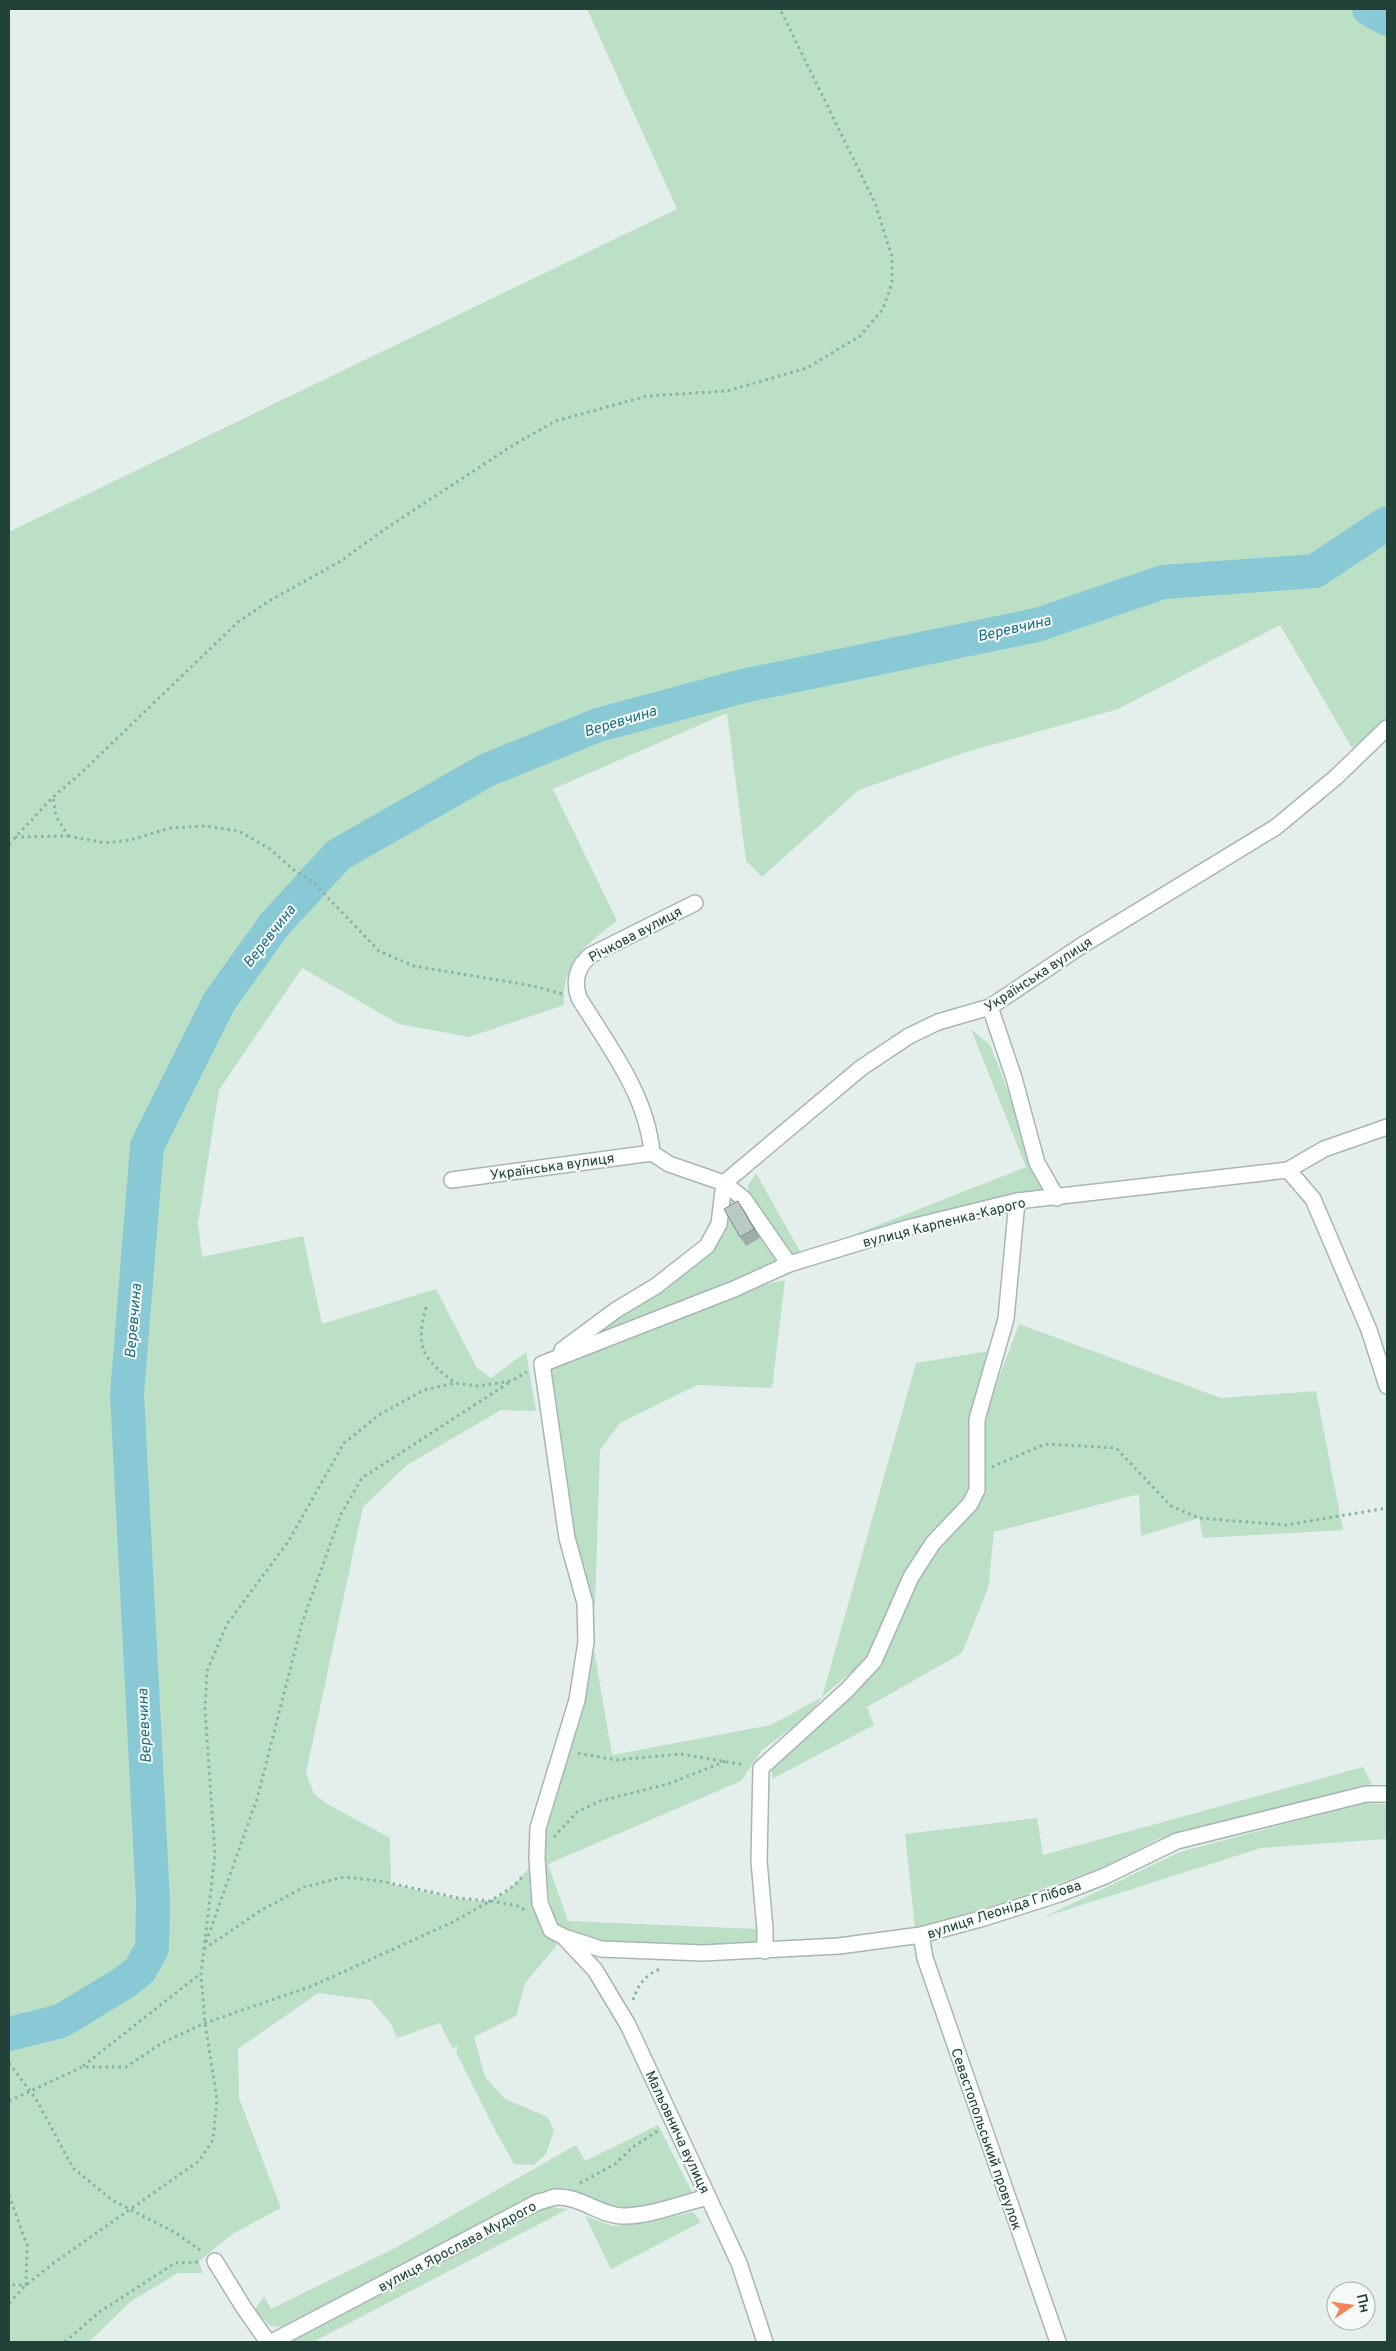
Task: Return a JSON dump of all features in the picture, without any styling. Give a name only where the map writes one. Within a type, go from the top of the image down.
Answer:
[{"type":"street","name":"Українська вулиця","points":[[724,1183],[861,1068],[908,1036],[938,1022],[990,1007],[1081,946],[1276,827],[1335,778],[1387,728]]},
{"type":"street","name":"Річкова вулиця","points":[[579,998],[576,990],[577,973],[581,963],[591,955],[695,903]]},
{"type":"street","points":[[579,998],[636,1091],[651,1134],[652,1153],[669,1164],[724,1183],[744,1199],[789,1264]]},
{"type":"street","points":[[990,1007],[1014,1078],[1037,1163],[1057,1198]]},
{"type":"street","name":"вулиця Карпенка-Карого","points":[[542,1364],[734,1289],[789,1264],[907,1228],[1017,1201],[1057,1198],[1288,1170],[1324,1149],[1387,1127]]},
{"type":"street","name":"Українська вулиця","points":[[452,1180],[652,1153]]},
{"type":"street","points":[[1288,1170],[1313,1199],[1369,1330],[1387,1386]]},
{"type":"street","points":[[557,1933],[540,1903],[537,1858],[538,1828],[577,1700],[586,1642],[585,1602],[567,1538],[542,1364],[616,1310],[656,1286],[707,1246],[719,1224],[724,1183]]},
{"type":"street","points":[[765,1951],[759,1861],[761,1768],[848,1690],[874,1661],[911,1577],[933,1543],[970,1504],[978,1490],[977,1419],[1006,1319],[1017,1201]]},
{"type":"street","name":"вулиця Леоніда Глібова","points":[[557,1933],[602,1949],[703,1953],[839,1946],[921,1935],[984,1918],[1059,1894],[1105,1876],[1177,1841],[1366,1794],[1387,1794]]},
{"type":"street","name":"Мальовнича вулиця","points":[[557,1933],[595,1970],[628,2025],[739,2263],[765,2342]]},
{"type":"street","name":"Севастопольський провулок","points":[[921,1935],[931,1976],[1058,2342]]},
{"type":"street","name":"вулиця Ярослава Мудрого","points":[[272,2342],[538,2202],[556,2197],[575,2199],[602,2211],[620,2216],[637,2215],[708,2197]]},
{"type":"street","points":[[215,2262],[268,2342]]},
{"type":"path","points":[[9,844],[53,797],[81,773],[239,620],[339,562],[391,525],[514,444],[556,421],[646,396],[727,391],[808,368],[860,336],[883,309],[892,283],[892,257],[875,203],[780,9]]},
{"type":"path","points":[[53,797],[56,816],[68,836]]},
{"type":"path","points":[[15,838],[68,836],[105,843],[131,840],[170,828],[205,826],[239,832],[270,849],[295,871],[313,882],[378,951],[414,966],[534,986],[579,998]]},
{"type":"path","points":[[426,1307],[421,1326],[422,1345],[430,1363],[455,1383]]},
{"type":"path","points":[[204,1949],[257,1799],[302,1623],[341,1514],[362,1478],[511,1381],[542,1364]]},
{"type":"path","points":[[9,2303],[26,2285],[199,2161],[213,2140],[217,2099],[205,2022],[201,1974],[215,1855],[205,1709],[207,1671],[227,1624],[288,1542],[344,1443],[379,1415],[424,1390],[455,1383],[478,1386],[511,1381]]},
{"type":"path","points":[[978,1473],[1045,1444],[1116,1448],[1171,1506],[1199,1518],[1286,1525],[1387,1508]]},
{"type":"path","points":[[563,1750],[616,1760],[681,1754],[761,1768]]},
{"type":"path","points":[[82,2068],[126,2067],[162,2044],[205,2022],[312,1986],[453,1922],[514,1886],[577,1812],[600,1801],[668,1784],[726,1761]]},
{"type":"path","points":[[204,1949],[260,1911],[304,1887],[344,1877],[380,1881],[458,1898],[518,1906],[533,1914],[557,1933]]},
{"type":"path","points":[[628,2025],[637,1988],[653,1972],[661,1969]]},
{"type":"path","points":[[9,2101],[82,2068],[201,1974]]},
{"type":"path","points":[[9,2063],[36,2099],[73,2168],[112,2200],[176,2233],[215,2262]]},
{"type":"path","points":[[556,2197],[566,2188],[589,2180],[615,2164],[633,2147],[659,2130],[670,2112]]},
{"type":"path","points":[[9,2195],[27,2245],[26,2285]]},
{"type":"path","points":[[65,2342],[98,2313],[175,2263],[215,2262]]},
{"type":"path","points":[[9,2284],[26,2285]]},
{"type":"green space","points":[[587,9],[1387,9],[1387,720],[1352,748],[1280,625],[1118,709],[963,753],[859,790],[762,877],[746,861],[727,713],[553,789],[617,921],[596,937],[578,956],[567,977],[564,990],[564,1005],[469,1037],[399,1024],[302,968],[219,1090],[198,1223],[202,1257],[303,1236],[322,1324],[436,1289],[477,1368],[491,1378],[526,1352],[536,1411],[501,1410],[407,1465],[363,1507],[306,1773],[314,1794],[329,1805],[390,1838],[391,1884],[458,1899],[484,1901],[491,1900],[509,1889],[532,1864],[534,1899],[540,1916],[557,1945],[525,1983],[516,2016],[474,2037],[485,2077],[505,2099],[548,2117],[554,2131],[546,2154],[534,2165],[514,2164],[456,2052],[458,2046],[452,2048],[440,2023],[397,2038],[391,2024],[371,2000],[318,1993],[238,2049],[239,2098],[281,2208],[234,2233],[199,2261],[203,2273],[178,2273],[130,2302],[89,2342],[9,2342],[9,532],[677,209]]},
{"type":"green space","points":[[971,1029],[990,1045],[1048,1192],[804,1254],[1026,1167]]},
{"type":"green space","points":[[756,1173],[802,1255],[791,1255],[748,1195],[748,1185]]},
{"type":"green space","points":[[728,1191],[785,1261],[566,1350],[707,1253]]},
{"type":"green space","points":[[785,1280],[772,1388],[697,1385],[620,1423],[600,1450],[595,1607],[572,1529],[547,1369],[761,1286]]},
{"type":"green space","points":[[1019,1324],[1221,1398],[1316,1391],[1343,1530],[1203,1538],[1199,1518],[1141,1536],[1139,1494],[994,1532],[988,1588],[962,1653],[867,1707],[874,1725],[772,1779],[772,1770],[879,1667],[921,1570],[942,1542],[980,1500],[987,1409]]},
{"type":"green space","points":[[990,1351],[971,1485],[965,1503],[924,1543],[895,1595],[869,1657],[822,1697],[916,1363]]},
{"type":"green space","points":[[594,1650],[612,1755],[771,1725],[822,1697],[810,1714],[762,1750],[741,1781],[548,1864],[568,1921],[757,1929],[757,1941],[744,1948],[604,1943],[561,1927],[553,1917],[543,1865],[545,1831]]},
{"type":"green space","points":[[1363,1767],[1372,1784],[1158,1839],[1105,1867],[1002,1903],[915,1928],[905,1834],[1037,1818],[1043,1855]]},
{"type":"green space","points":[[1364,1803],[1387,1804],[1387,1839],[1261,1848],[1044,1917],[1180,1852]]},
{"type":"green space","points":[[658,2125],[692,2192],[643,2208],[618,2209],[586,2198],[566,2188],[542,2191],[285,2327],[271,2326],[254,2311],[264,2296],[271,2309],[397,2247],[576,2145],[585,2161]]},
{"type":"green space","points":[[548,2207],[568,2209],[313,2342],[290,2342]]},
{"type":"green space","points":[[693,2212],[701,2222],[611,2269],[585,2216],[613,2226],[646,2223]]},
{"type":"building","points":[[738,1201],[754,1229],[740,1237],[724,1209]]},
{"type":"waterway","name":"Веревчина","points":[[1369,9],[1387,19]]},
{"type":"waterway","name":"Веревчина","points":[[9,2034],[61,2021],[125,1982],[140,1970],[152,1948],[153,1901],[127,1394],[147,1146],[219,1002],[274,925],[338,855],[487,770],[598,725],[743,686],[1037,625],[1163,582],[1315,571],[1387,523]]}]
